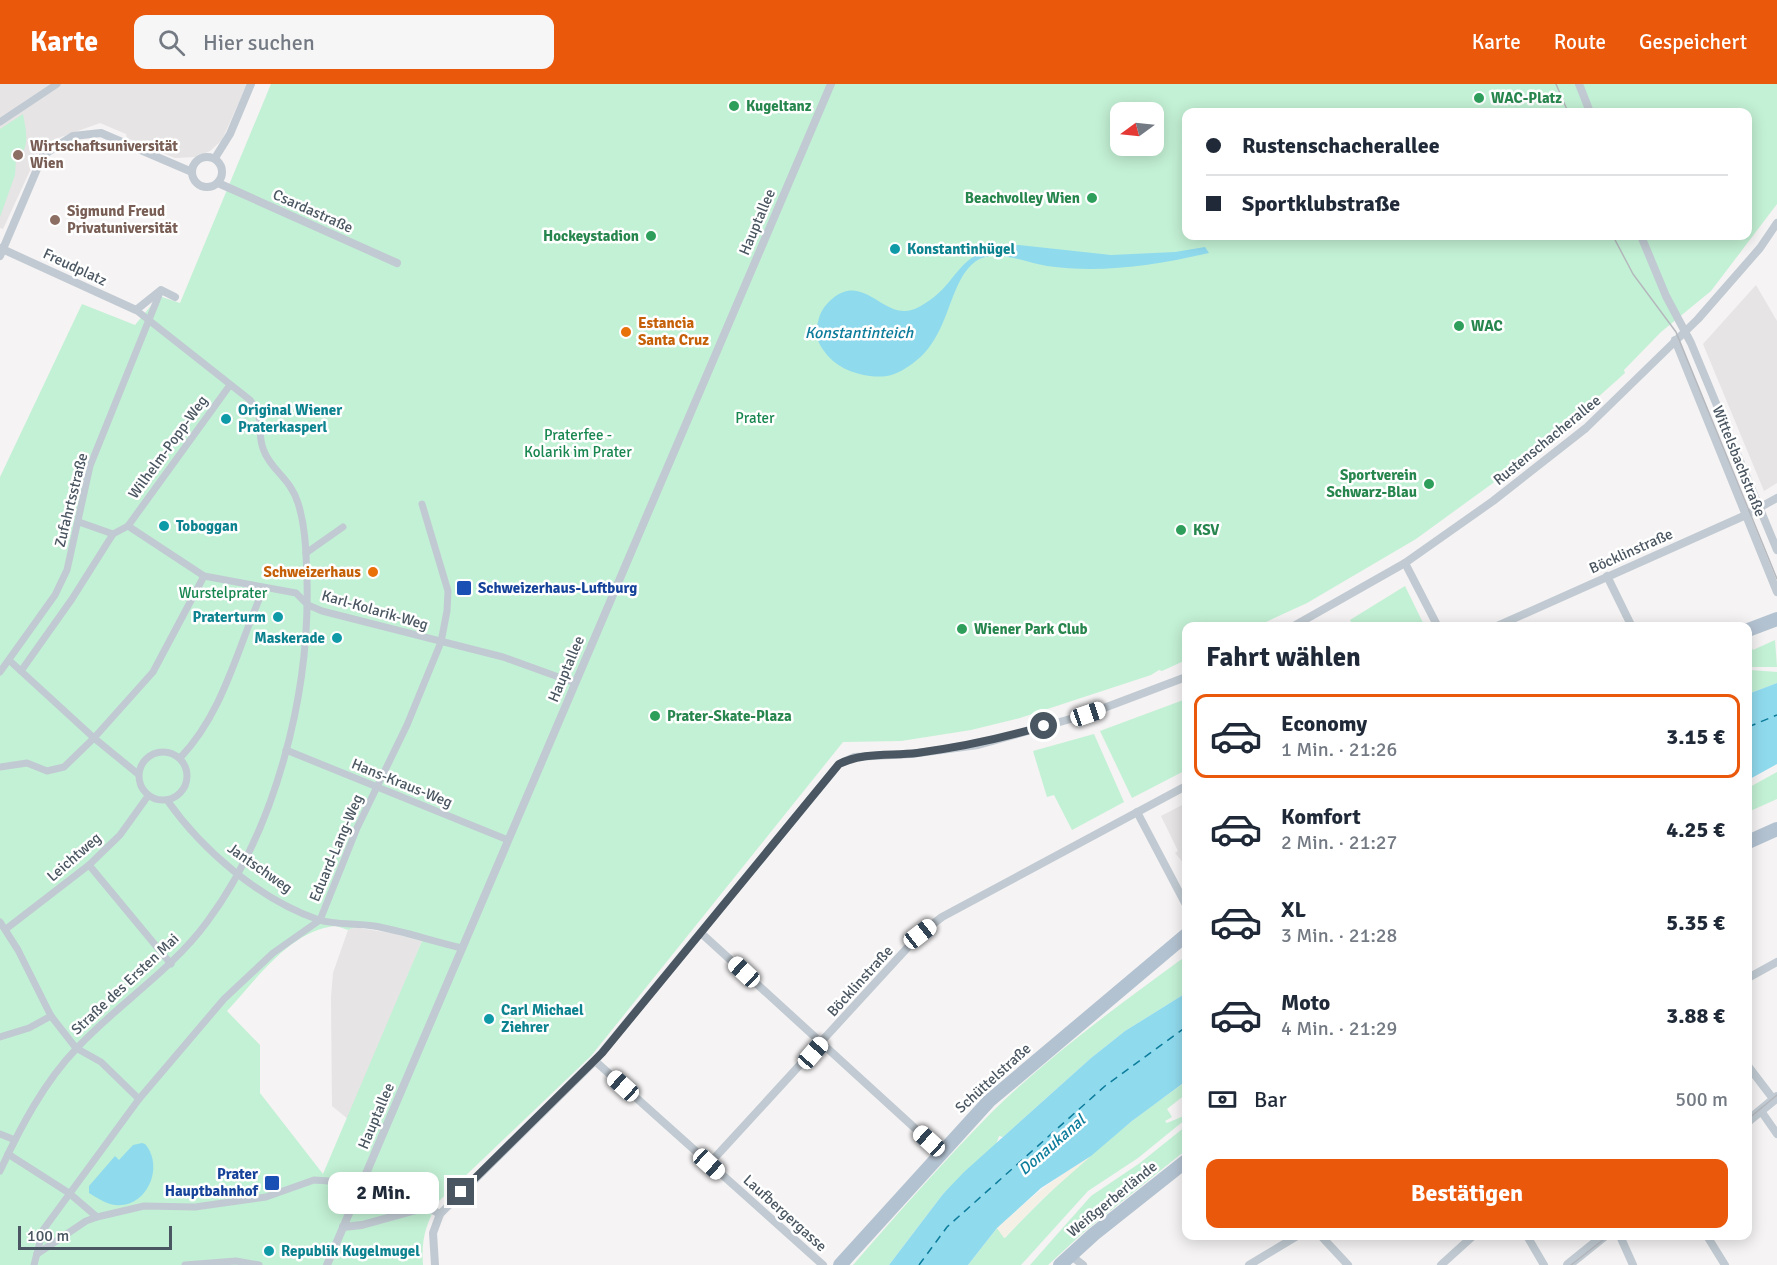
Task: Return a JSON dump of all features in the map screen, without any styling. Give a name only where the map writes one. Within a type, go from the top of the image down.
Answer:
[{"type":"main road","points":[[1752,628],[1777,619]]},
{"type":"main road","points":[[1752,840],[1777,829]]},
{"type":"main road","name":"Schüttelstraße","points":[[840,1265],[989,1101],[1182,938]]},
{"type":"main road","name":"Weißgerberlände","points":[[1065,1260],[1182,1164]]},
{"type":"street","points":[[0,122],[57,84]]},
{"type":"street","points":[[215,159],[230,134],[251,84]]},
{"type":"street","name":"Hauptallee","points":[[327,1265],[831,84]]},
{"type":"street","points":[[1578,84],[1588,108]]},
{"type":"street","points":[[1,251],[43,155],[73,136],[101,133],[192,172]]},
{"type":"street","points":[[206,156],[215,159],[222,170],[218,183],[210,187],[202,186],[194,179],[192,172],[198,159],[206,156]]},
{"type":"street","name":"Csardastraße","points":[[218,183],[397,262]]},
{"type":"street","name":"Rustenschacherallee","points":[[1301,622],[1405,563],[1493,501],[1586,428],[1685,329],[1698,319],[1752,257],[1777,223]]},
{"type":"street","name":"Wittelsbachstraße","points":[[1643,240],[1666,296],[1685,329],[1777,550]]},
{"type":"street","name":"Freudplatz","points":[[1,251],[136,310]]},
{"type":"street","points":[[175,297],[161,290],[136,310],[250,400],[259,412],[264,453],[293,490],[302,516],[306,553],[343,526]]},
{"type":"street","name":"Zufahrtsstraße","points":[[0,672],[55,595],[67,570],[90,466],[161,290]]},
{"type":"street","name":"Wittelsbachstraße","points":[[1675,340],[1777,592]]},
{"type":"street","name":"Wilhelm-Popp-Weg","points":[[128,526],[230,385]]},
{"type":"street","name":"Böcklinstraße","points":[[1506,622],[1746,515],[1777,498]]},
{"type":"street","name":"Eduard-Lang-Weg","points":[[34,1265],[43,1230],[139,1099],[224,999],[273,953],[320,920],[376,787],[407,725],[441,642],[448,591],[422,504]]},
{"type":"street","points":[[79,522],[113,534]]},
{"type":"street","points":[[21,671],[72,599],[113,534],[128,526]]},
{"type":"street","name":"Karl-Kolarik-Weg","points":[[128,526],[204,576],[296,593],[308,605],[503,657],[575,683]]},
{"type":"street","name":"Straße des Ersten Mai","points":[[0,1171],[15,1140],[76,1048],[171,964],[207,923],[238,874],[258,828],[286,750],[297,706],[306,645],[308,605],[306,553]]},
{"type":"street","points":[[1405,563],[1435,622]]},
{"type":"street","points":[[0,767],[27,763],[47,771],[56,771],[64,767],[94,738],[153,672],[204,576]]},
{"type":"street","points":[[1607,576],[1630,622]]},
{"type":"street","points":[[180,758],[218,706],[249,621],[264,588]]},
{"type":"street","points":[[10,661],[94,738],[138,774],[140,784],[148,796],[155,800],[166,801],[187,778],[180,758],[168,753],[154,755],[144,763],[138,774]]},
{"type":"street","points":[[435,1265],[433,1233],[440,1214],[595,1061],[839,764],[854,757],[911,754],[978,745],[1088,714],[1182,679]]},
{"type":"street","name":"Hans-Kraus-Weg","points":[[286,750],[508,840]]},
{"type":"street","name":"Böcklinstraße","points":[[709,1164],[920,934],[942,917],[1182,788]]},
{"type":"street","name":"Leichtweg","points":[[6,929],[89,865],[120,835],[148,796]]},
{"type":"street","name":"Jantschweg","points":[[166,801],[203,843],[238,874],[279,901],[320,920],[396,930],[462,948]]},
{"type":"street","points":[[1137,812],[1182,897]]},
{"type":"street","points":[[89,865],[171,964]]},
{"type":"street","points":[[0,922],[18,950],[51,1016],[76,1048],[101,1062],[139,1099]]},
{"type":"street","points":[[701,933],[941,1152]]},
{"type":"street","points":[[1752,976],[1777,962]]},
{"type":"street","points":[[0,1037],[29,1028],[51,1016]]},
{"type":"street","name":"Laufbergergasse","points":[[595,1061],[823,1265]]},
{"type":"street","points":[[1752,1071],[1775,1099],[1752,1118]]},
{"type":"street","points":[[1761,1111],[1777,1134]]},
{"type":"street","points":[[0,1134],[15,1140]]},
{"type":"street","points":[[8,1154],[69,1193],[97,1217]]},
{"type":"street","points":[[36,1254],[86,1221],[144,1206],[195,1207],[266,1197],[314,1180],[344,1182]]},
{"type":"street","points":[[343,1227],[369,1224],[427,1208],[440,1214]]},
{"type":"street","points":[[1249,1265],[1290,1240]]},
{"type":"street","points":[[1325,1240],[1348,1265]]},
{"type":"street","points":[[1441,1265],[1469,1240]]},
{"type":"street","points":[[1529,1240],[1544,1265]]},
{"type":"street","points":[[1568,1265],[1599,1240]]},
{"type":"street","points":[[1622,1240],[1633,1265]]},
{"type":"street","points":[[1709,1240],[1723,1263],[1711,1265]]},
{"type":"street","points":[[1065,1260],[1083,1265]]},
{"type":"street","points":[[185,1265],[236,1261],[259,1265]]},
{"type":"shaded area","name":"Wirtschaftsuniversität Wien","points":[[0,84],[247,84],[222,140],[210,151],[196,157],[175,158],[127,138],[126,134],[100,123],[53,140],[39,151],[3,229],[0,228]]},
{"type":"shaded area","points":[[1756,285],[1777,321],[1777,483],[1764,491],[1703,344]]},
{"type":"shaded area","points":[[1182,805],[1182,861],[1175,853],[1178,851],[1161,816]]},
{"type":"shaded area","points":[[353,927],[422,941],[348,1119],[332,1106],[331,997],[333,973],[348,930]]},
{"type":"green space","name":"Prater","points":[[271,84],[1777,84],[1777,204],[1752,237],[1752,108],[1182,108],[1182,240],[1750,240],[1711,291],[1661,332],[1624,370],[1625,373],[1541,448],[1416,539],[1307,603],[1266,622],[1182,622],[1182,662],[1151,675],[1020,718],[971,730],[901,741],[843,742],[591,1056],[439,1201],[425,1231],[423,1265],[0,1265],[0,477],[82,304],[135,325],[159,296],[180,303]],"holes":[[[336,926],[348,930],[373,928],[422,941],[323,1174],[260,1093],[260,1045],[227,1011],[289,946],[319,929]]]},
{"type":"green space","points":[[23,114],[26,145],[21,156],[16,160],[15,175],[0,217],[0,129]]},
{"type":"green space","points":[[1405,586],[1423,622],[1351,622],[1350,620]]},
{"type":"green space","points":[[1775,640],[1777,667],[1752,667],[1752,648],[1753,650]]},
{"type":"green space","points":[[1752,670],[1777,672],[1777,683],[1752,692]]},
{"type":"green space","points":[[1182,700],[1182,772],[1132,798],[1100,731]]},
{"type":"green space","points":[[1094,734],[1124,802],[1072,830],[1054,795],[1047,797],[1033,751]]},
{"type":"green space","points":[[1777,772],[1777,799],[1752,810],[1752,786]]},
{"type":"green space","points":[[1182,959],[1182,995],[1125,1031],[1091,1058],[1003,1137],[999,1136],[996,1145],[943,1194],[889,1265],[853,1265],[991,1113],[1037,1070]]},
{"type":"green space","points":[[1182,1084],[1182,1097],[1167,1109],[1172,1117],[1165,1121],[1167,1123],[1182,1117],[1182,1122],[1138,1158],[1088,1191],[1021,1265],[968,1265],[997,1228],[1005,1238],[1050,1192],[1138,1117]]},
{"type":"green space","points":[[1182,1129],[1182,1153],[1084,1232],[1048,1265],[1030,1265],[1091,1196],[1140,1163]]},
{"type":"sand","points":[[1091,1156],[1042,1199],[1004,1238],[997,1228],[1042,1189]]},
{"type":"water","name":"Konstantinteich","points":[[1019,245],[1111,255],[1175,252],[1205,247],[1209,253],[1108,269],[1067,268],[1002,256],[984,257],[966,271],[941,327],[923,355],[900,372],[876,377],[851,371],[833,361],[820,344],[816,330],[821,312],[832,299],[844,292],[855,291],[866,294],[896,310],[907,311],[919,307],[934,297],[969,260],[997,248]]},
{"type":"water","points":[[1777,683],[1777,764],[1752,778],[1752,692]]},
{"type":"water","name":"Donaukanal","points":[[1182,995],[1182,1084],[1132,1121],[1091,1156],[1041,1188],[997,1228],[968,1265],[889,1265],[943,1194],[964,1172],[1091,1058],[1125,1031]]},
{"type":"water","points":[[142,1143],[151,1154],[153,1165],[149,1186],[142,1195],[133,1202],[122,1205],[107,1203],[89,1193],[89,1186],[115,1156],[119,1160],[133,1145]]},
{"type":"ferry route","points":[[1752,725],[1777,715]]},
{"type":"ferry route","points":[[919,1265],[947,1227],[1105,1086],[1182,1030]]},
{"type":"tram line","points":[[1556,84],[1566,108]]},
{"type":"tram line","points":[[1615,240],[1633,274],[1676,332],[1777,579]]},
{"type":"tram line","points":[[1752,1116],[1777,1095]]},
{"type":"tram line","points":[[1571,1265],[1603,1240]]},
{"type":"place","name":"WAC-Platz","points":[[1479,98]]},
{"type":"place","name":"Kugeltanz","points":[[734,106]]},
{"type":"place","name":"Wirtschaftsuniversität Wien","points":[[18,155]]},
{"type":"place","name":"Beachvolley Wien","points":[[1092,198]]},
{"type":"place","name":"Sigmund Freud Privatuniversität","points":[[55,220]]},
{"type":"place","name":"Hockeystadion","points":[[651,236]]},
{"type":"place","name":"Konstantinhügel","points":[[895,249]]},
{"type":"place","name":"WAC","points":[[1459,326]]},
{"type":"place","name":"Estancia Santa Cruz","points":[[626,332]]},
{"type":"place","name":"Original Wiener Praterkasperl","points":[[226,419]]},
{"type":"place","name":"Sportverein Schwarz-Blau","points":[[1429,484]]},
{"type":"place","name":"Toboggan","points":[[164,526]]},
{"type":"place","name":"KSV","points":[[1181,530]]},
{"type":"place","name":"Schweizerhaus","points":[[373,572]]},
{"type":"place","name":"Schweizerhaus-Luftburg","points":[[464,588]]},
{"type":"place","name":"Praterturm","points":[[278,617]]},
{"type":"place","name":"Wiener Park Club","points":[[962,629]]},
{"type":"place","name":"Maskerade","points":[[337,638]]},
{"type":"place","name":"Prater-Skate-Plaza","points":[[655,716]]},
{"type":"place","name":"Carl Michael Ziehrer","points":[[489,1019]]},
{"type":"place","name":"Prater Hauptbahnhof","points":[[272,1183]]},
{"type":"place","name":"Republik Kugelmugel","points":[[269,1251]]},
{"type":"route","points":[[461,1192],[595,1061],[839,764],[854,757],[911,754],[978,745],[1044,726]]},
{"type":"park label","name":"Praterfee - Kolarik im Prater","points":[[578,444]]},
{"type":"park label","name":"Wurstelprater","points":[[223,593]]}]
